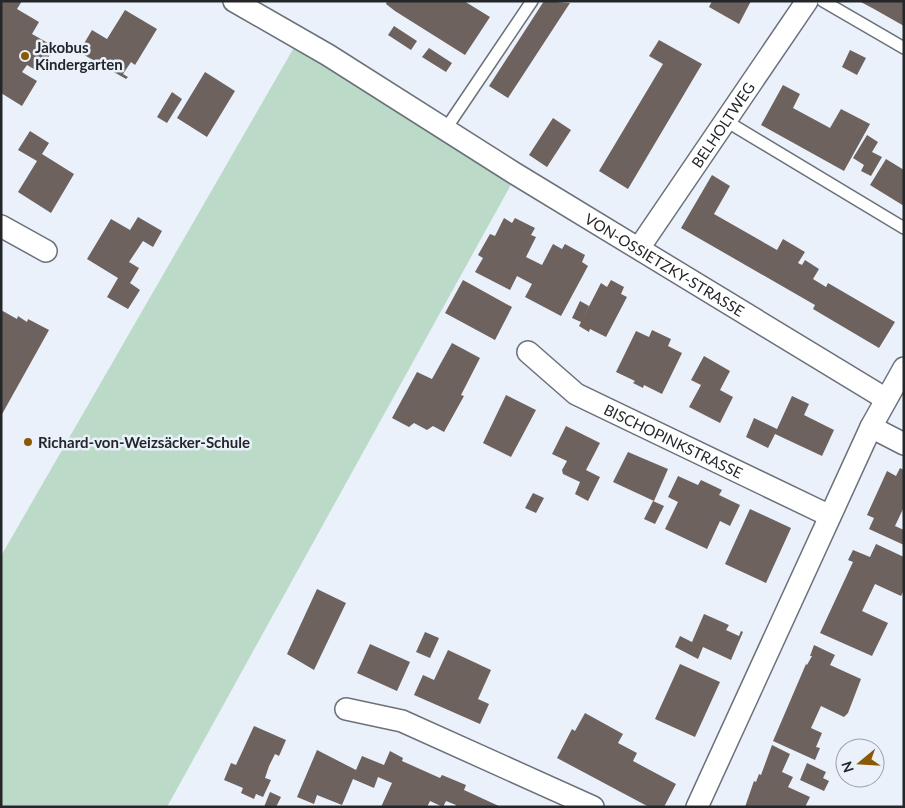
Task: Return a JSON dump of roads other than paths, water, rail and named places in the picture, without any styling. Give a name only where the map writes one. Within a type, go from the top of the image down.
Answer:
[{"type":"street","name":"VON-OSSIETZKY-STRASSE","points":[[234,1],[328,55],[445,130],[886,399]]},
{"type":"street","name":"BELHOLTWEG","points":[[639,248],[807,1]]},
{"type":"street","points":[[1,226],[46,251]]},
{"type":"street","name":"BISCHOPINKSTRASSE","points":[[528,352],[576,394],[830,516]]},
{"type":"street","points":[[697,807],[871,427],[904,368]]},
{"type":"street","points":[[871,427],[904,444]]},
{"type":"street","points":[[346,709],[402,721],[593,807]]},
{"type":"lane","points":[[445,130],[532,1]]},
{"type":"lane","points":[[823,1],[904,48]]},
{"type":"lane","points":[[726,121],[904,228]]},
{"type":"place","name":"Jakobus Kindergarten","points":[[25,56]]},
{"type":"place","name":"Richard-von-Weizsäcker-Schule","points":[[28,442]]}]
